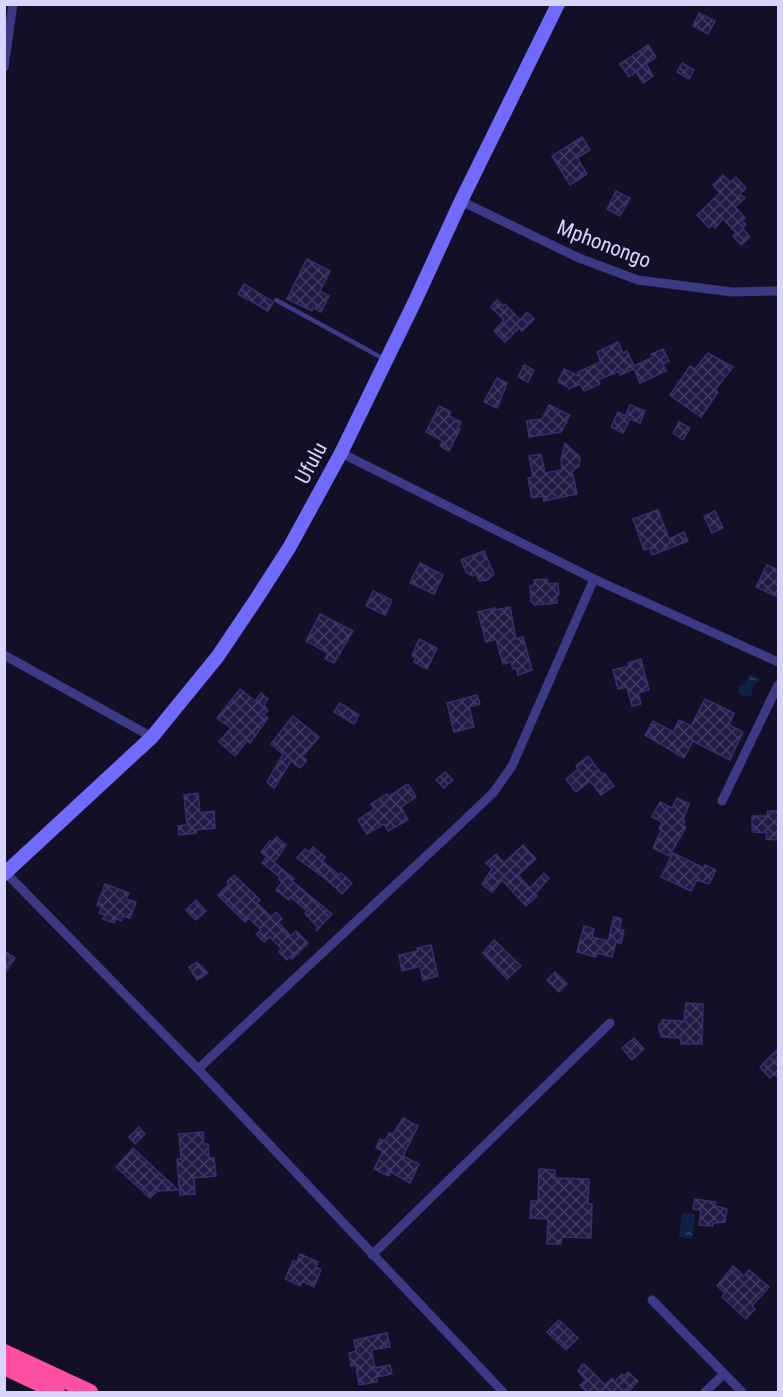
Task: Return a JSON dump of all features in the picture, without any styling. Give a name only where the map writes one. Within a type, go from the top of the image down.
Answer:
[{"type":"highway","points":[[4,1352],[90,1392]]},
{"type":"highway","points":[[4,1367],[57,1392]]},
{"type":"street","points":[[4,67],[13,4]]},
{"type":"street","name":"Ufulu","points":[[5,873],[152,737],[218,656],[289,548],[386,361],[461,201],[558,4]]},
{"type":"street","name":"Mphonongo","points":[[461,201],[579,258],[638,280],[732,292],[778,291]]},
{"type":"street","points":[[340,453],[594,579],[778,662]]},
{"type":"street","points":[[198,1070],[445,839],[504,780],[594,579]]},
{"type":"street","points":[[4,655],[152,737]]},
{"type":"street","points":[[722,801],[778,685]]},
{"type":"street","points":[[5,873],[198,1070],[503,1392]]},
{"type":"street","points":[[372,1255],[610,1023]]},
{"type":"street","points":[[652,1300],[742,1392]]},
{"type":"street","points":[[705,1392],[724,1374]]},
{"type":"lane","points":[[276,300],[386,361]]},
{"type":"water","points":[[750,674],[761,680],[753,685],[752,695],[749,697],[738,691],[739,687],[747,682]]},
{"type":"water","points":[[682,1213],[695,1215],[692,1239],[679,1237]]},
{"type":"building","points":[[699,13],[715,21],[708,34],[693,26]]},
{"type":"building","points":[[648,45],[656,57],[646,64],[653,76],[643,83],[636,72],[629,77],[620,64]]},
{"type":"building","points":[[682,63],[694,70],[689,79],[677,72]]},
{"type":"building","points":[[582,137],[590,150],[577,158],[587,174],[570,185],[552,156]]},
{"type":"building","points":[[723,175],[730,182],[736,177],[746,188],[740,194],[745,198],[735,207],[745,218],[742,221],[746,225],[742,228],[750,237],[741,245],[733,236],[736,233],[723,219],[715,228],[712,225],[709,228],[697,215],[720,193],[713,185]]},
{"type":"building","points":[[616,191],[630,198],[620,216],[607,209]]},
{"type":"building","points":[[307,259],[330,271],[320,291],[329,296],[321,312],[313,308],[312,311],[287,299]]},
{"type":"building","points":[[244,284],[272,301],[268,311],[238,294]]},
{"type":"building","points":[[497,300],[503,306],[505,304],[520,320],[527,312],[534,319],[522,331],[519,328],[505,342],[494,331],[504,320],[491,307]]},
{"type":"building","points":[[618,342],[623,353],[627,351],[634,366],[653,357],[651,354],[663,349],[669,361],[663,364],[666,371],[640,383],[634,369],[620,375],[619,371],[598,380],[600,384],[584,391],[580,384],[569,389],[558,382],[564,369],[579,376],[578,372],[601,362],[597,352]]},
{"type":"building","points":[[708,353],[733,367],[715,390],[718,392],[701,417],[670,395],[690,366],[695,369]]},
{"type":"building","points":[[524,365],[534,370],[528,382],[518,377]]},
{"type":"building","points":[[497,378],[507,383],[497,408],[484,402]]},
{"type":"building","points":[[549,405],[570,415],[561,432],[529,437],[527,421],[542,419]]},
{"type":"building","points":[[630,405],[645,411],[640,423],[630,419],[623,433],[611,427],[618,412],[625,416]]},
{"type":"building","points":[[439,406],[451,412],[449,416],[461,422],[449,451],[440,446],[443,441],[426,432]]},
{"type":"building","points":[[679,422],[690,428],[683,440],[673,433]]},
{"type":"building","points":[[565,443],[580,457],[579,466],[572,471],[577,494],[544,501],[543,496],[532,498],[528,478],[533,477],[529,456],[541,454],[545,473],[562,470],[561,460]]},
{"type":"building","points":[[658,510],[669,539],[684,532],[688,541],[652,555],[650,548],[644,550],[633,519]]},
{"type":"building","points":[[715,511],[723,528],[712,533],[704,516]]},
{"type":"building","points":[[484,551],[494,574],[487,580],[479,581],[476,574],[472,576],[466,572],[461,560]]},
{"type":"building","points":[[420,563],[443,575],[434,594],[410,583]]},
{"type":"building","points":[[767,565],[778,570],[778,597],[756,587]]},
{"type":"building","points":[[547,579],[548,584],[558,583],[557,603],[534,605],[531,602],[530,586],[534,585],[534,580]]},
{"type":"building","points":[[373,591],[392,600],[385,615],[366,606]]},
{"type":"building","points":[[510,607],[516,639],[523,637],[532,670],[518,675],[511,662],[503,664],[496,639],[486,642],[478,612]]},
{"type":"building","points":[[320,614],[353,631],[334,663],[325,659],[328,653],[306,641]]},
{"type":"building","points":[[419,639],[437,648],[427,669],[414,662],[416,658],[412,656]]},
{"type":"building","points":[[641,659],[649,690],[638,693],[641,704],[632,706],[627,687],[618,689],[613,670],[629,666],[628,663]]},
{"type":"building","points":[[240,689],[255,701],[261,693],[268,699],[264,705],[268,711],[263,714],[268,718],[250,743],[247,741],[235,756],[219,742],[231,728],[217,718]]},
{"type":"building","points":[[477,695],[480,704],[469,707],[474,727],[454,732],[447,703]]},
{"type":"building","points":[[705,699],[734,713],[729,725],[743,732],[730,760],[693,741],[684,758],[645,735],[653,721],[673,732],[679,720],[691,726]]},
{"type":"building","points":[[340,703],[359,715],[354,724],[334,712]]},
{"type":"building","points":[[293,716],[319,737],[302,757],[307,760],[300,768],[291,761],[274,788],[267,782],[283,754],[271,744]]},
{"type":"building","points":[[588,756],[614,786],[601,795],[590,781],[576,792],[566,779]]},
{"type":"building","points":[[445,772],[453,780],[444,788],[436,780]]},
{"type":"building","points":[[408,784],[416,797],[401,807],[408,820],[388,831],[384,824],[367,834],[358,820],[374,809],[371,804],[387,794],[388,797]]},
{"type":"building","points":[[198,793],[200,813],[214,811],[215,828],[179,835],[178,826],[187,825],[184,795]]},
{"type":"building","points":[[677,798],[689,804],[683,820],[685,821],[683,825],[686,827],[669,856],[653,848],[662,822],[652,817],[660,802],[672,808]]},
{"type":"building","points":[[768,811],[778,811],[778,840],[766,839],[767,833],[752,830],[752,816],[767,816]]},
{"type":"building","points":[[277,837],[286,845],[274,862],[294,879],[292,881],[332,914],[316,931],[318,927],[305,914],[307,911],[291,897],[289,900],[276,890],[282,882],[280,877],[262,863],[267,857],[261,852],[270,841],[272,842]]},
{"type":"building","points":[[523,845],[536,859],[518,875],[530,888],[544,873],[549,878],[535,894],[537,896],[526,906],[502,880],[492,892],[482,884],[492,869],[486,863],[496,854],[504,863]]},
{"type":"building","points":[[313,847],[325,857],[322,861],[352,883],[342,894],[297,858],[305,849],[309,852]]},
{"type":"building","points":[[673,853],[704,868],[705,865],[716,870],[709,884],[697,880],[691,891],[661,877]]},
{"type":"building","points":[[234,875],[260,900],[257,903],[271,917],[276,912],[282,919],[278,922],[291,936],[296,931],[308,943],[292,959],[290,957],[287,960],[279,952],[282,949],[270,937],[264,942],[256,934],[261,930],[249,918],[245,922],[218,895]]},
{"type":"building","points":[[105,884],[129,893],[126,899],[136,902],[130,918],[123,916],[121,921],[116,918],[114,923],[103,919],[105,915],[99,913],[102,907],[97,905]]},
{"type":"building","points":[[196,900],[206,911],[196,920],[186,910]]},
{"type":"building","points":[[614,917],[622,919],[619,929],[624,930],[621,944],[616,942],[612,957],[597,953],[596,957],[577,952],[584,926],[594,929],[592,937],[608,941]]},
{"type":"building","points":[[494,940],[521,966],[507,979],[483,953]]},
{"type":"building","points":[[431,945],[438,976],[423,980],[420,966],[402,971],[399,955],[418,951],[417,948]]},
{"type":"building","points":[[4,951],[15,958],[4,975]]},
{"type":"building","points":[[197,962],[208,973],[197,980],[189,967]]},
{"type":"building","points":[[555,972],[567,984],[559,992],[547,980]]},
{"type":"building","points":[[686,1003],[703,1004],[702,1044],[681,1044],[681,1038],[661,1037],[659,1032],[659,1024],[662,1024],[662,1020],[684,1021]]},
{"type":"building","points":[[634,1038],[644,1049],[632,1060],[622,1048]]},
{"type":"building","points":[[778,1049],[778,1078],[774,1074],[770,1078],[760,1067]]},
{"type":"building","points":[[403,1118],[418,1126],[403,1156],[419,1164],[410,1183],[391,1172],[389,1176],[374,1169],[383,1151],[376,1148],[380,1139],[385,1141],[389,1133],[393,1134]]},
{"type":"building","points":[[139,1127],[145,1134],[135,1144],[129,1137]]},
{"type":"building","points":[[203,1132],[204,1144],[208,1144],[209,1158],[214,1158],[216,1176],[194,1178],[195,1194],[180,1195],[177,1159],[181,1159],[179,1134]]},
{"type":"building","points":[[133,1148],[178,1190],[157,1191],[150,1198],[116,1167]]},
{"type":"building","points":[[539,1169],[555,1170],[555,1178],[589,1179],[588,1204],[592,1204],[591,1238],[562,1237],[561,1244],[547,1244],[548,1219],[530,1218],[531,1201],[538,1201]]},
{"type":"building","points":[[695,1199],[716,1202],[715,1206],[727,1209],[725,1222],[713,1223],[713,1226],[699,1225],[701,1210],[693,1209]]},
{"type":"building","points":[[300,1254],[318,1262],[316,1267],[321,1270],[314,1287],[302,1281],[300,1286],[285,1279],[293,1261],[297,1262]]},
{"type":"building","points":[[733,1266],[744,1276],[749,1270],[769,1287],[752,1306],[755,1309],[746,1319],[722,1297],[725,1293],[717,1286]]},
{"type":"building","points":[[559,1320],[578,1338],[566,1350],[547,1332]]},
{"type":"building","points":[[387,1333],[390,1347],[371,1350],[375,1368],[390,1365],[392,1374],[376,1377],[377,1382],[359,1385],[356,1365],[351,1366],[349,1353],[356,1351],[354,1340]]},
{"type":"building","points":[[583,1364],[605,1385],[612,1378],[615,1381],[628,1372],[638,1381],[628,1392],[587,1392],[580,1385],[586,1380],[578,1371]]}]
